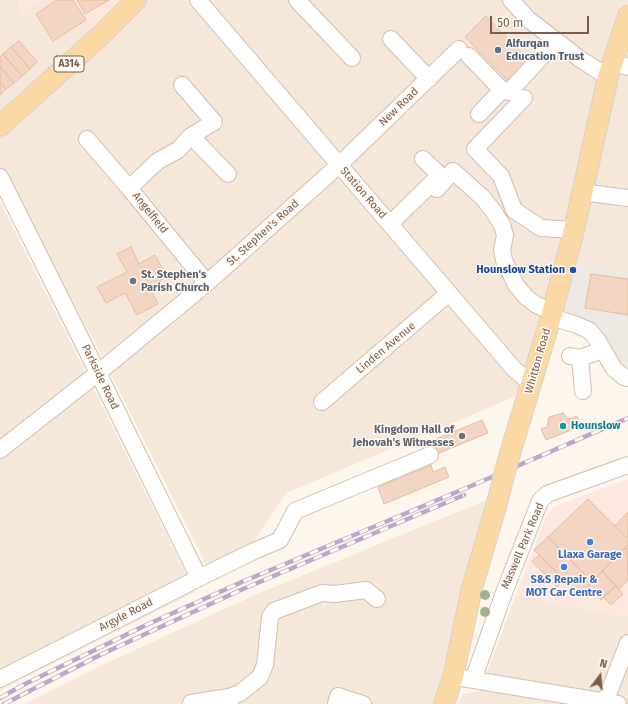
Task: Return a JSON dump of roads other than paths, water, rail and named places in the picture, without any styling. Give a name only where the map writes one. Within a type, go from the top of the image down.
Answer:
[{"type":"main road","name":"A314","points":[[0,126],[100,36],[128,3]]},
{"type":"main road","name":"Whitton Road","points":[[444,704],[453,676],[472,588],[509,457],[552,315],[574,230],[582,192],[616,69],[628,16]]},
{"type":"street","name":"Station Road","points":[[198,0],[514,369],[532,384]]},
{"type":"street","points":[[297,0],[352,58]]},
{"type":"street","points":[[511,0],[528,19],[580,59],[616,69]]},
{"type":"street","points":[[391,39],[429,78]]},
{"type":"street","points":[[479,114],[502,90],[508,92],[556,41]]},
{"type":"street","name":"New Road","points":[[339,166],[429,78],[464,53],[502,90]]},
{"type":"street","name":"Angelfield","points":[[182,85],[214,122],[190,136],[178,150],[158,161],[129,188],[207,283]]},
{"type":"street","points":[[524,98],[475,149],[501,176],[514,210],[541,228],[574,230]]},
{"type":"street","points":[[190,136],[228,174]]},
{"type":"street","points":[[87,139],[129,188]]},
{"type":"street","points":[[390,224],[440,175],[423,158]]},
{"type":"street","name":"St. Stephen's Road","points":[[0,450],[98,373],[207,283],[339,166]]},
{"type":"street","points":[[437,188],[453,171],[483,198],[502,225],[505,235],[502,250],[504,260],[516,285],[526,298],[552,315],[590,331],[598,341],[601,349],[614,369],[624,377],[628,378]]},
{"type":"street","name":"Parkside Road","points":[[0,178],[199,578]]},
{"type":"street","points":[[582,192],[628,198]]},
{"type":"street","name":"Linden Avenue","points":[[322,402],[449,293]]},
{"type":"street","points":[[583,391],[575,357],[594,353],[601,349]]},
{"type":"street","name":"Argyle Road","points":[[0,678],[199,578],[280,540],[295,511],[430,456]]},
{"type":"street","name":"Maswell Park Road","points":[[473,680],[504,590],[540,501],[547,494],[628,465]]},
{"type":"street","points":[[192,703],[230,701],[260,677],[265,665],[270,617],[274,611],[322,593],[335,594],[366,590],[377,599]]},
{"type":"street","points":[[453,676],[612,703],[628,643]]},
{"type":"street","points":[[336,704],[338,696],[364,704]]},
{"type":"railway","points":[[0,698],[23,685],[144,626],[242,582],[628,418]]},
{"type":"railway","points":[[4,704],[102,654],[243,589],[464,495]]},
{"type":"place","name":"Alfurqan Education Trust","points":[[498,50]]},
{"type":"place","name":"Hounslow Station","points":[[573,270]]},
{"type":"place","name":"St. Stephen's Parish Church","points":[[133,281]]},
{"type":"place","name":"Hounslow","points":[[563,426]]},
{"type":"place","name":"Kingdom Hall of Jehovah's Witnesses","points":[[462,436]]},
{"type":"place","name":"Llaxa Garage","points":[[590,542]]},
{"type":"place","name":"S&S Repair & MOT Car Centre","points":[[564,567]]}]
